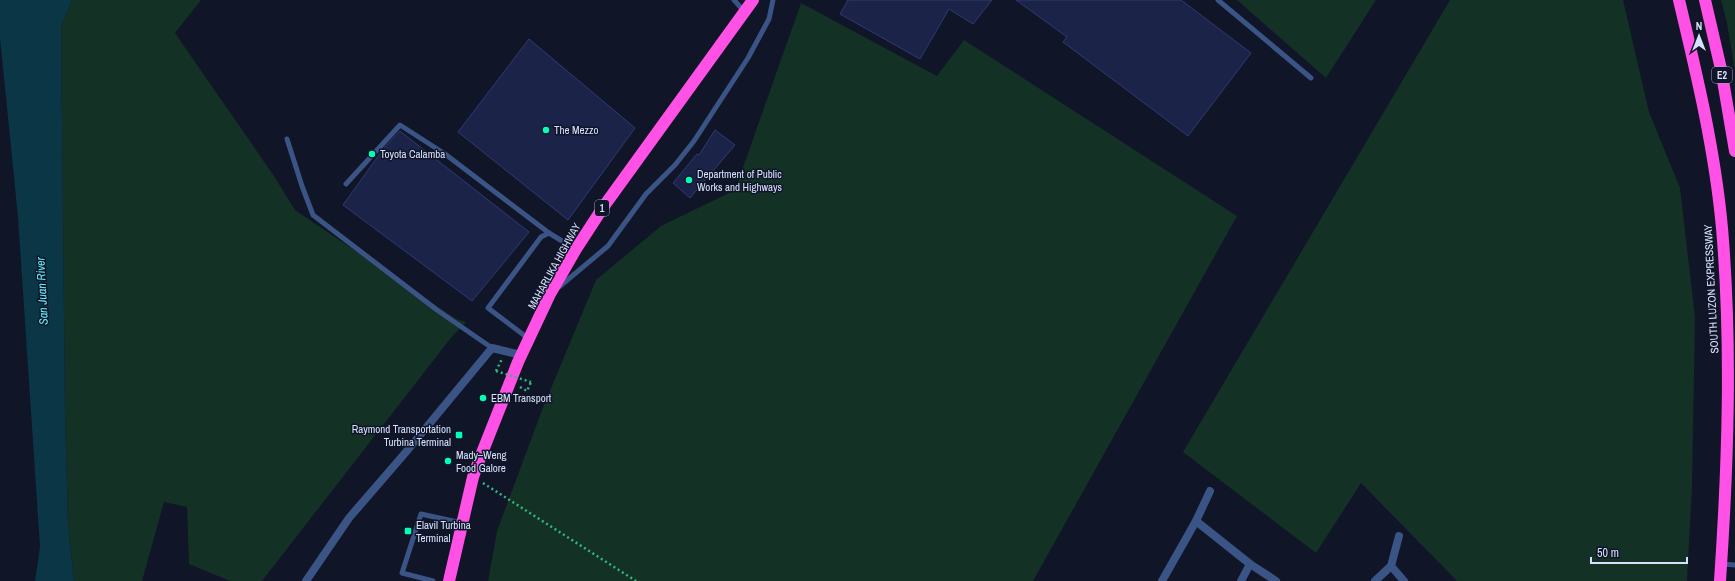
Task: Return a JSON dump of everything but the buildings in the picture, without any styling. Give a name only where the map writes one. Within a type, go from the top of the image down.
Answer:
[{"type":"highway","name":"MAHARLIKA HIGHWAY","points":[[449,581],[474,478],[488,437],[521,355],[530,339],[550,294],[576,249],[604,206],[753,0]]},
{"type":"highway","name":"SOUTH LUZON EXPRESSWAY","points":[[1679,0],[1697,75],[1710,143],[1722,228],[1728,338],[1728,419],[1720,581]]},
{"type":"highway","name":"E2","points":[[1704,0],[1721,69],[1735,151]]},
{"type":"street","points":[[306,581],[349,518],[492,348],[521,355]]},
{"type":"street","points":[[1162,581],[1196,521],[1210,491]]},
{"type":"street","points":[[1196,521],[1250,564],[1276,581]]},
{"type":"street","points":[[1375,581],[1391,566],[1399,536]]},
{"type":"street","points":[[1241,581],[1250,564]]},
{"type":"street","points":[[1391,566],[1404,581]]},
{"type":"lane","points":[[734,0],[744,11]]},
{"type":"lane","points":[[550,294],[608,246],[646,194],[675,165],[694,141],[752,51],[769,20],[773,0]]},
{"type":"lane","points":[[1218,0],[1311,78]]},
{"type":"lane","points":[[346,184],[400,125],[445,154],[549,233],[576,249]]},
{"type":"lane","points":[[287,139],[313,215],[437,310],[492,348]]},
{"type":"lane","points":[[530,339],[488,308],[541,237],[549,233]]},
{"type":"lane","points":[[433,581],[402,573],[421,514],[463,523]]},
{"type":"lane","points":[[1721,564],[1735,564]]},
{"type":"path","points":[[503,357],[496,371],[531,382],[527,391]]},
{"type":"path","points":[[474,478],[636,581]]},
{"type":"green space","points":[[72,0],[201,0],[175,33],[274,176],[295,210],[456,319],[466,322],[450,339],[262,581],[230,581],[189,564],[187,507],[164,502],[142,581],[74,581],[68,526],[65,414],[61,27]]},
{"type":"green space","points":[[1237,0],[1376,0],[1326,78]]},
{"type":"green space","points":[[1450,0],[1623,0],[1649,112],[1680,188],[1695,317],[1692,487],[1687,581],[1457,581],[1361,483],[1316,553],[1183,452]]},
{"type":"green space","points":[[1721,0],[1735,0],[1735,72],[1727,23]]},
{"type":"green space","points":[[801,3],[937,76],[964,40],[1237,216],[1033,581],[488,581],[497,531],[542,410],[596,280],[661,226],[735,190]]},
{"type":"water","name":"San Juan River","points":[[0,0],[72,0],[61,27],[65,414],[68,526],[74,581],[35,581],[40,547],[18,217],[0,38]]},
{"type":"place","name":"The Mezzo","points":[[546,130]]},
{"type":"place","name":"Toyota Calamba","points":[[372,154]]},
{"type":"place","name":"Department of Public Works and Highways","points":[[689,180]]},
{"type":"place","name":"EBM Transport","points":[[483,398]]},
{"type":"place","name":"Raymond Transportation Turbina Terminal","points":[[459,435]]},
{"type":"place","name":"Mady–Weng Food Galore","points":[[448,461]]},
{"type":"place","name":"Elavil Turbina Terminal","points":[[408,531]]}]
